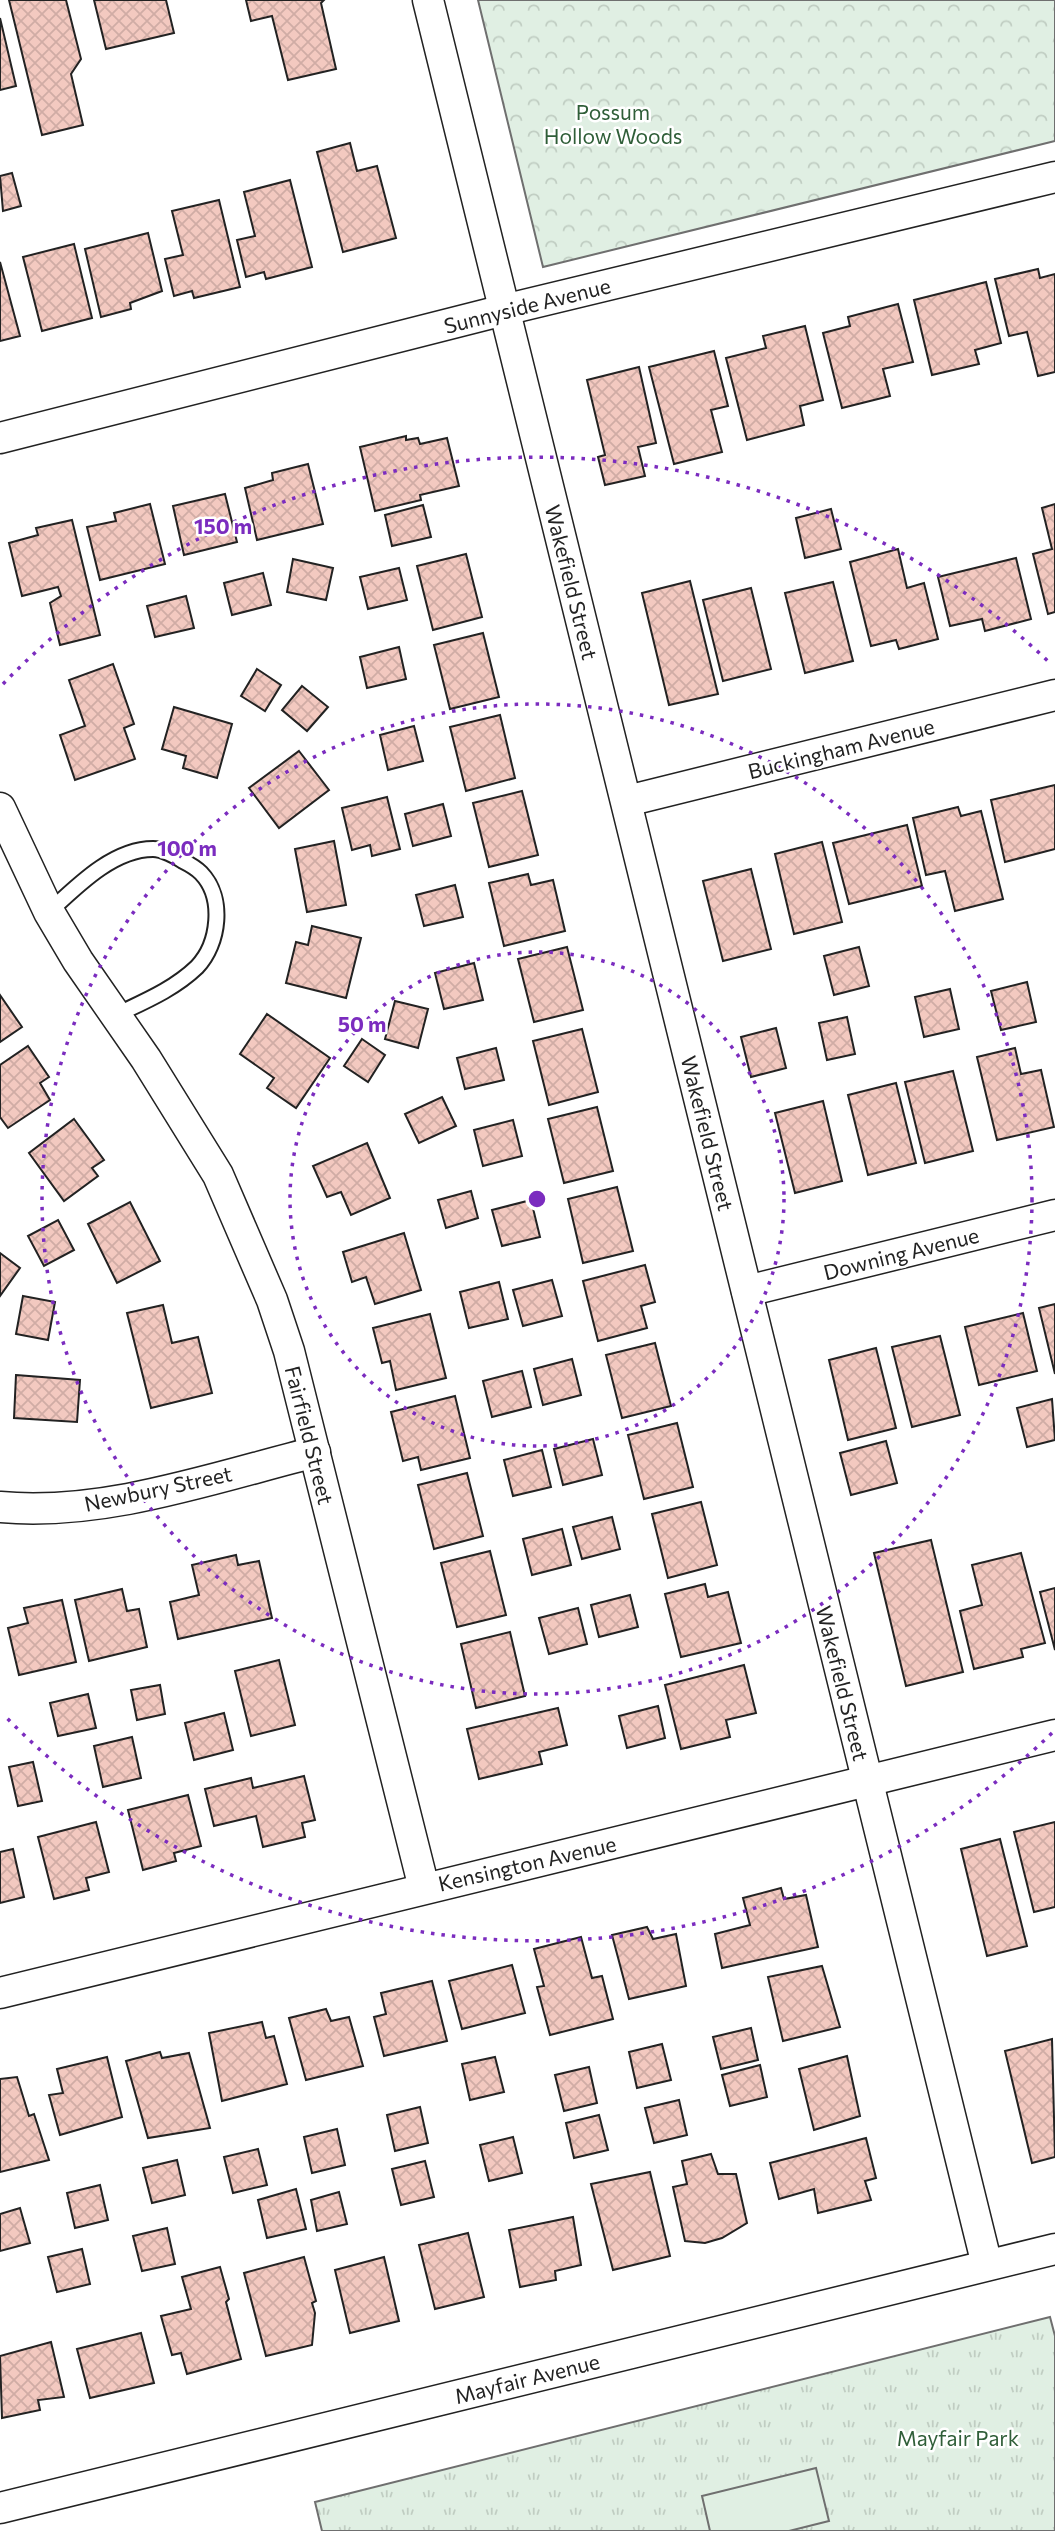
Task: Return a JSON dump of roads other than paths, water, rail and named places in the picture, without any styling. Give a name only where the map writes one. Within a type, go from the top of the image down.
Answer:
[{"type":"street","name":"Wakefield Street","points":[[428,0],[987,2265]]},
{"type":"street","name":"Sunnyside Avenue","points":[[0,438],[505,310],[1055,177]]},
{"type":"street","name":"Buckingham Avenue","points":[[627,801],[1055,695]]},
{"type":"street","name":"Fairfield Street","points":[[0,808],[49,912],[114,1016],[146,1059],[223,1186],[272,1300],[289,1351],[424,1888]]},
{"type":"street","name":"Downing Avenue","points":[[747,1291],[1055,1214]]},
{"type":"street","name":"Newbury Street","points":[[0,1507],[18,1509],[111,1502],[315,1452]]},
{"type":"street","name":"Kensington Avenue","points":[[0,1993],[1055,1735]]},
{"type":"street","name":"Mayfair Avenue","points":[[0,2508],[1055,2249]]},
{"type":"lane","points":[[49,912],[79,885],[128,853],[155,849],[178,857],[202,874],[212,896],[217,920],[214,940],[198,965],[179,981],[114,1016]]},
{"type":"park label","name":"Possum Hollow Woods","points":[[613,123]]},
{"type":"park label","name":"Mayfair Park","points":[[958,2437]]}]
